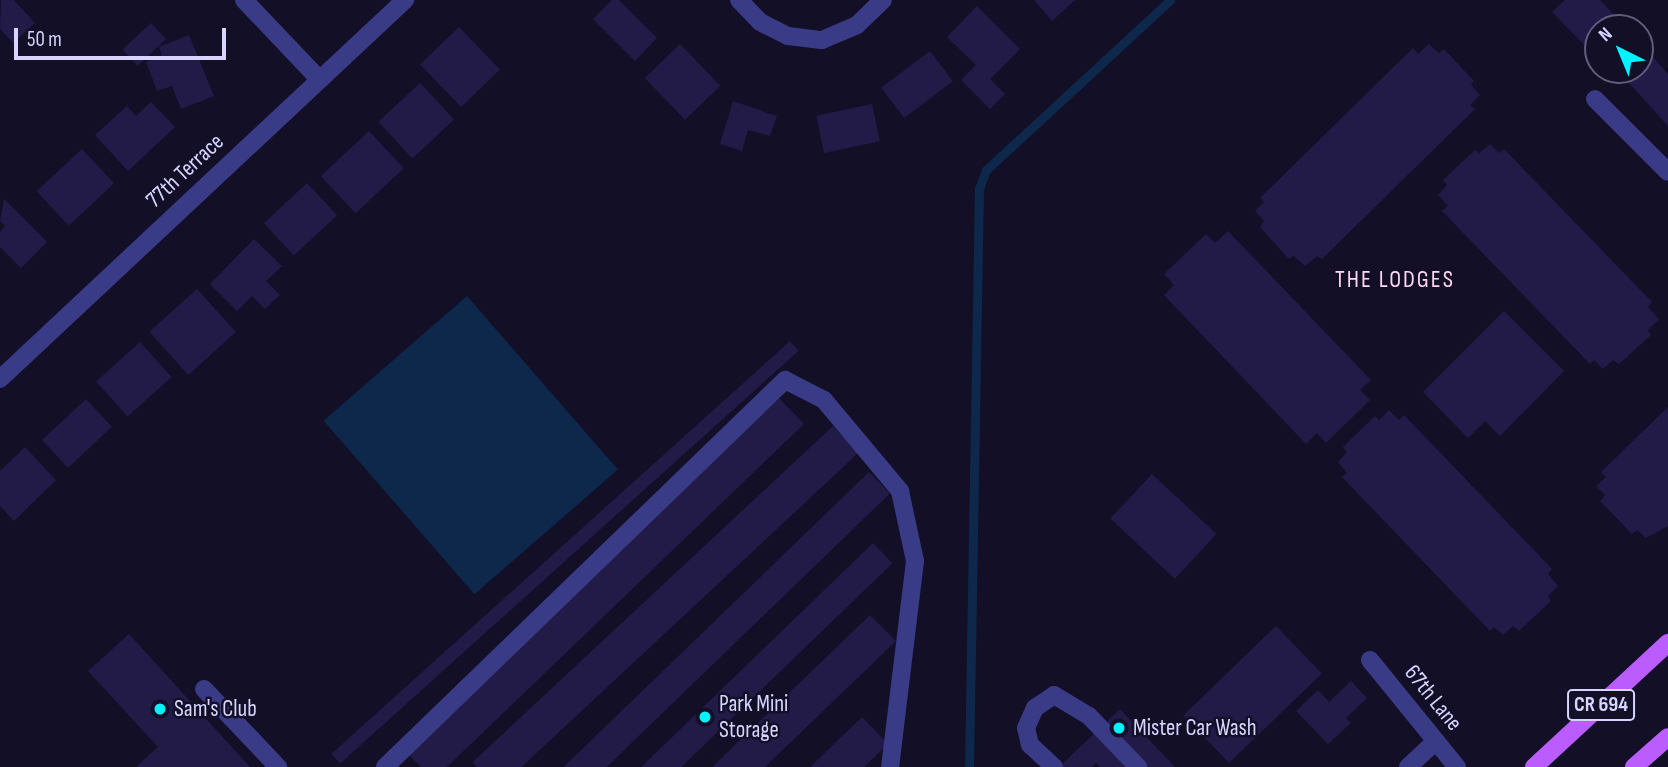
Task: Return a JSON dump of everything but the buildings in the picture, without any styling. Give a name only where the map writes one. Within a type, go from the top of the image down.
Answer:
[{"type":"main road","name":"CR 694","points":[[1534,767],[1668,643]]},
{"type":"main road","name":"CR 694","points":[[1634,767],[1668,737]]},
{"type":"street","points":[[244,0],[319,79]]},
{"type":"street","name":"77th Terrace","points":[[0,379],[405,0]]},
{"type":"street","points":[[739,0],[760,22],[788,36],[822,40],[857,25],[883,0]]},
{"type":"street","points":[[1595,99],[1668,172]]},
{"type":"street","points":[[385,767],[785,380],[824,400],[900,491],[915,562],[890,767]]},
{"type":"street","name":"67th Lane","points":[[1370,660],[1457,767]]},
{"type":"street","points":[[205,689],[278,767]]},
{"type":"street","points":[[1054,767],[1030,745],[1026,728],[1035,708],[1055,695],[1089,716],[1138,767]]},
{"type":"street","points":[[1408,767],[1436,741]]},
{"type":"water","points":[[467,296],[618,470],[474,594],[324,421]]},
{"type":"waterway","points":[[969,767],[979,189],[986,170],[1170,0]]},
{"type":"place","name":"Sam's Club","points":[[160,709]]},
{"type":"place","name":"Park Mini Storage","points":[[705,717]]},
{"type":"place","name":"Mister Car Wash","points":[[1119,728]]},
{"type":"district","name":"THE LODGES","points":[[1395,280]]}]
